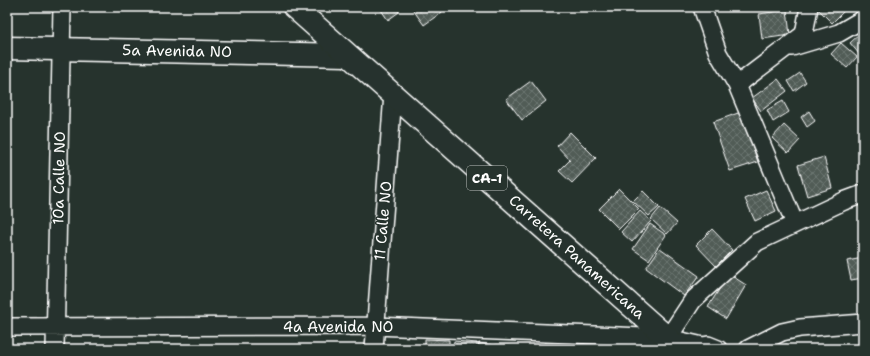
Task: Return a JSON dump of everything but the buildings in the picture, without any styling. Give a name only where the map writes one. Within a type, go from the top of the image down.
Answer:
[{"type":"main road","name":"Carretera Panamericana","points":[[294,7],[393,94],[671,345]]},
{"type":"main road","name":"5a Avenida NO","points":[[7,48],[347,55]]},
{"type":"street","name":"10a Calle NO","points":[[55,349],[62,7]]},
{"type":"street","points":[[702,7],[718,53],[737,85],[795,224]]},
{"type":"street","points":[[737,85],[804,34],[808,7]]},
{"type":"street","points":[[783,50],[839,33],[863,20]]},
{"type":"street","name":"11 Calle NO","points":[[374,349],[393,94]]},
{"type":"street","points":[[671,345],[693,300],[757,242],[844,201],[863,194]]},
{"type":"street","points":[[748,349],[782,332],[800,328],[863,323]]},
{"type":"street","name":"4a Avenida NO","points":[[7,328],[375,326],[671,345],[708,345],[718,349]]}]
